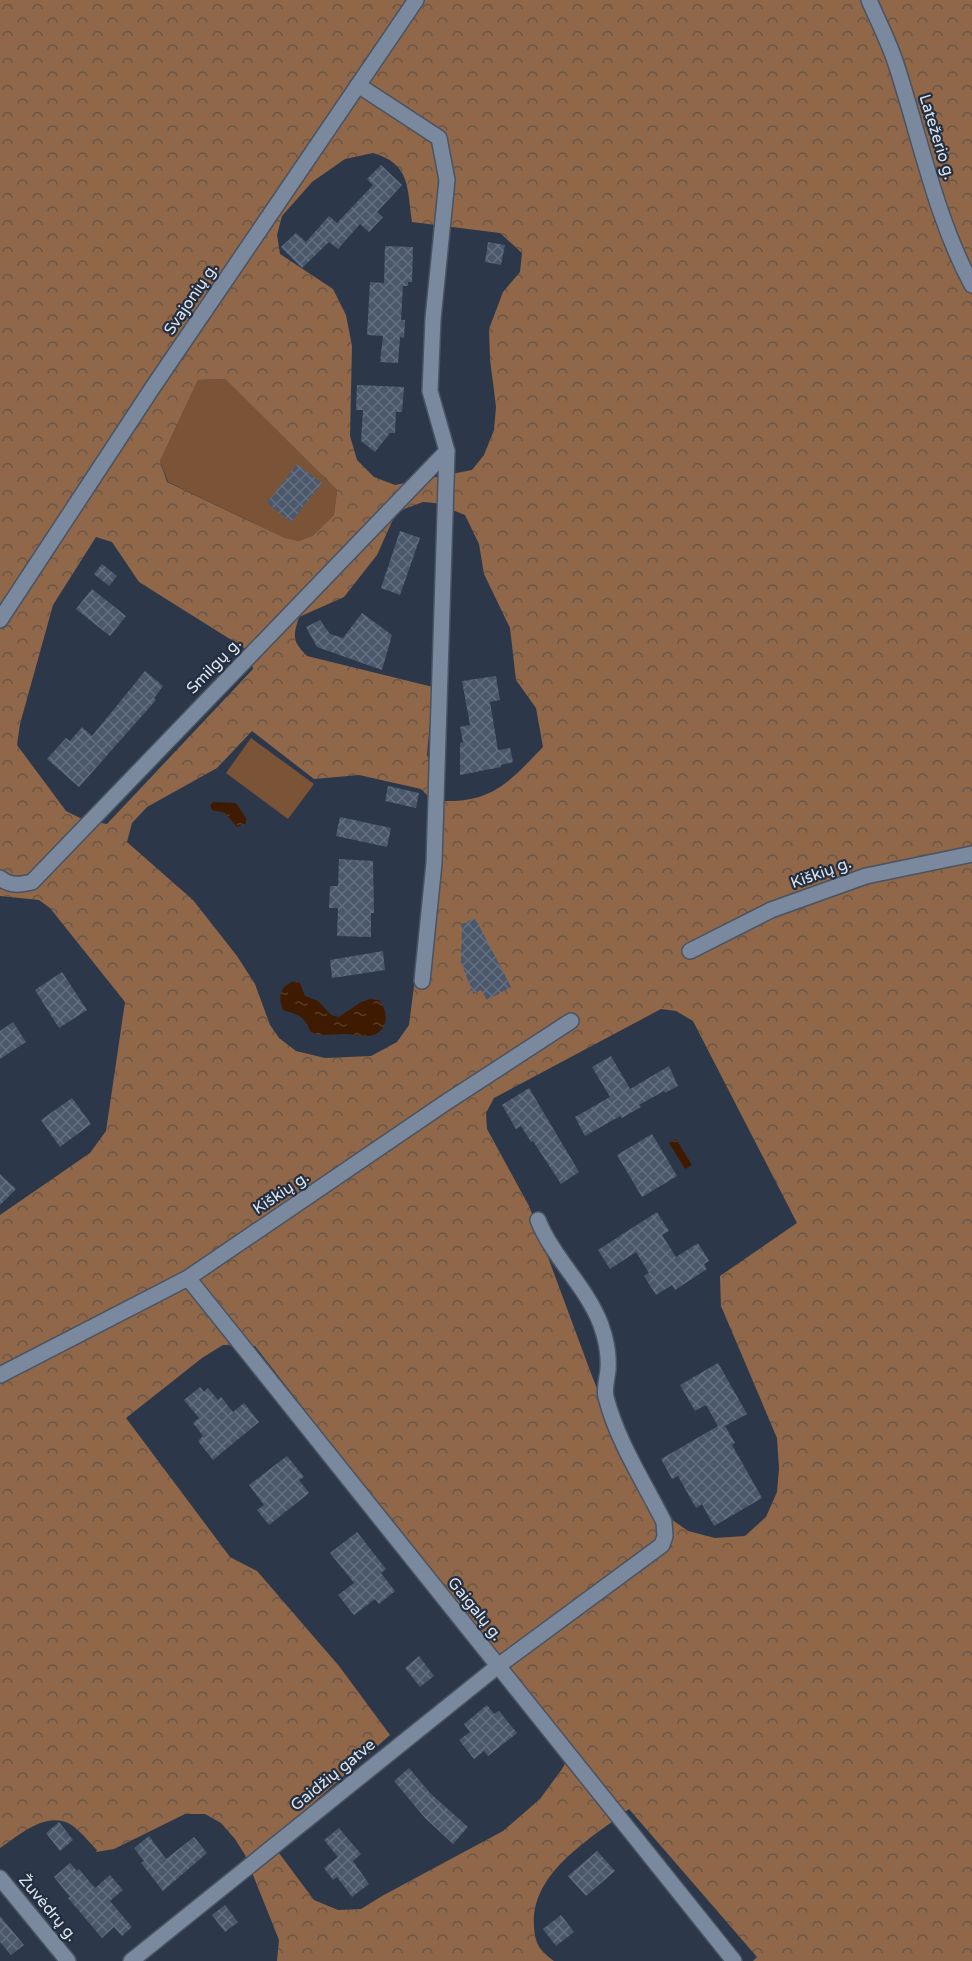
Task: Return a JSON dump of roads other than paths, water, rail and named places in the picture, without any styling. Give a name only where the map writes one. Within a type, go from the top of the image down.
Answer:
[{"type":"street","name":"Svajonių g.","points":[[0,620],[153,387],[416,0]]},
{"type":"street","name":"Latežerio g.","points":[[869,0],[895,62],[940,209],[959,261],[972,285]]},
{"type":"street","points":[[358,85],[439,138],[447,180],[433,319],[430,391],[447,452],[434,863],[422,981]]},
{"type":"street","name":"Smilgų g.","points":[[0,878],[10,884],[21,885],[32,882],[447,452]]},
{"type":"street","name":"Kiškių g.","points":[[690,951],[771,910],[866,876],[972,854]]},
{"type":"street","name":"Kiškių g.","points":[[0,1375],[188,1278],[445,1103],[571,1021]]},
{"type":"street","name":"Gaidžių gatve","points":[[131,1961],[498,1666],[662,1545],[665,1536],[664,1522],[621,1437],[606,1396],[607,1348],[601,1326],[593,1307],[545,1237],[538,1220]]},
{"type":"street","name":"Gaigalų g.","points":[[188,1278],[734,1961]]},
{"type":"street","name":"Žuvėdrų g.","points":[[0,1878],[68,1961]]},
{"type":"water","points":[[213,802],[236,803],[246,818],[246,823],[237,827],[225,813],[212,810],[210,805]]},
{"type":"water","points":[[295,981],[300,983],[305,996],[316,1000],[330,1014],[339,1017],[361,1002],[370,999],[379,1000],[386,1017],[383,1027],[375,1034],[368,1036],[323,1035],[311,1032],[303,1019],[283,1010],[281,1005],[280,996],[283,988]]},
{"type":"water","points":[[676,1139],[692,1165],[685,1169],[669,1143]]}]
